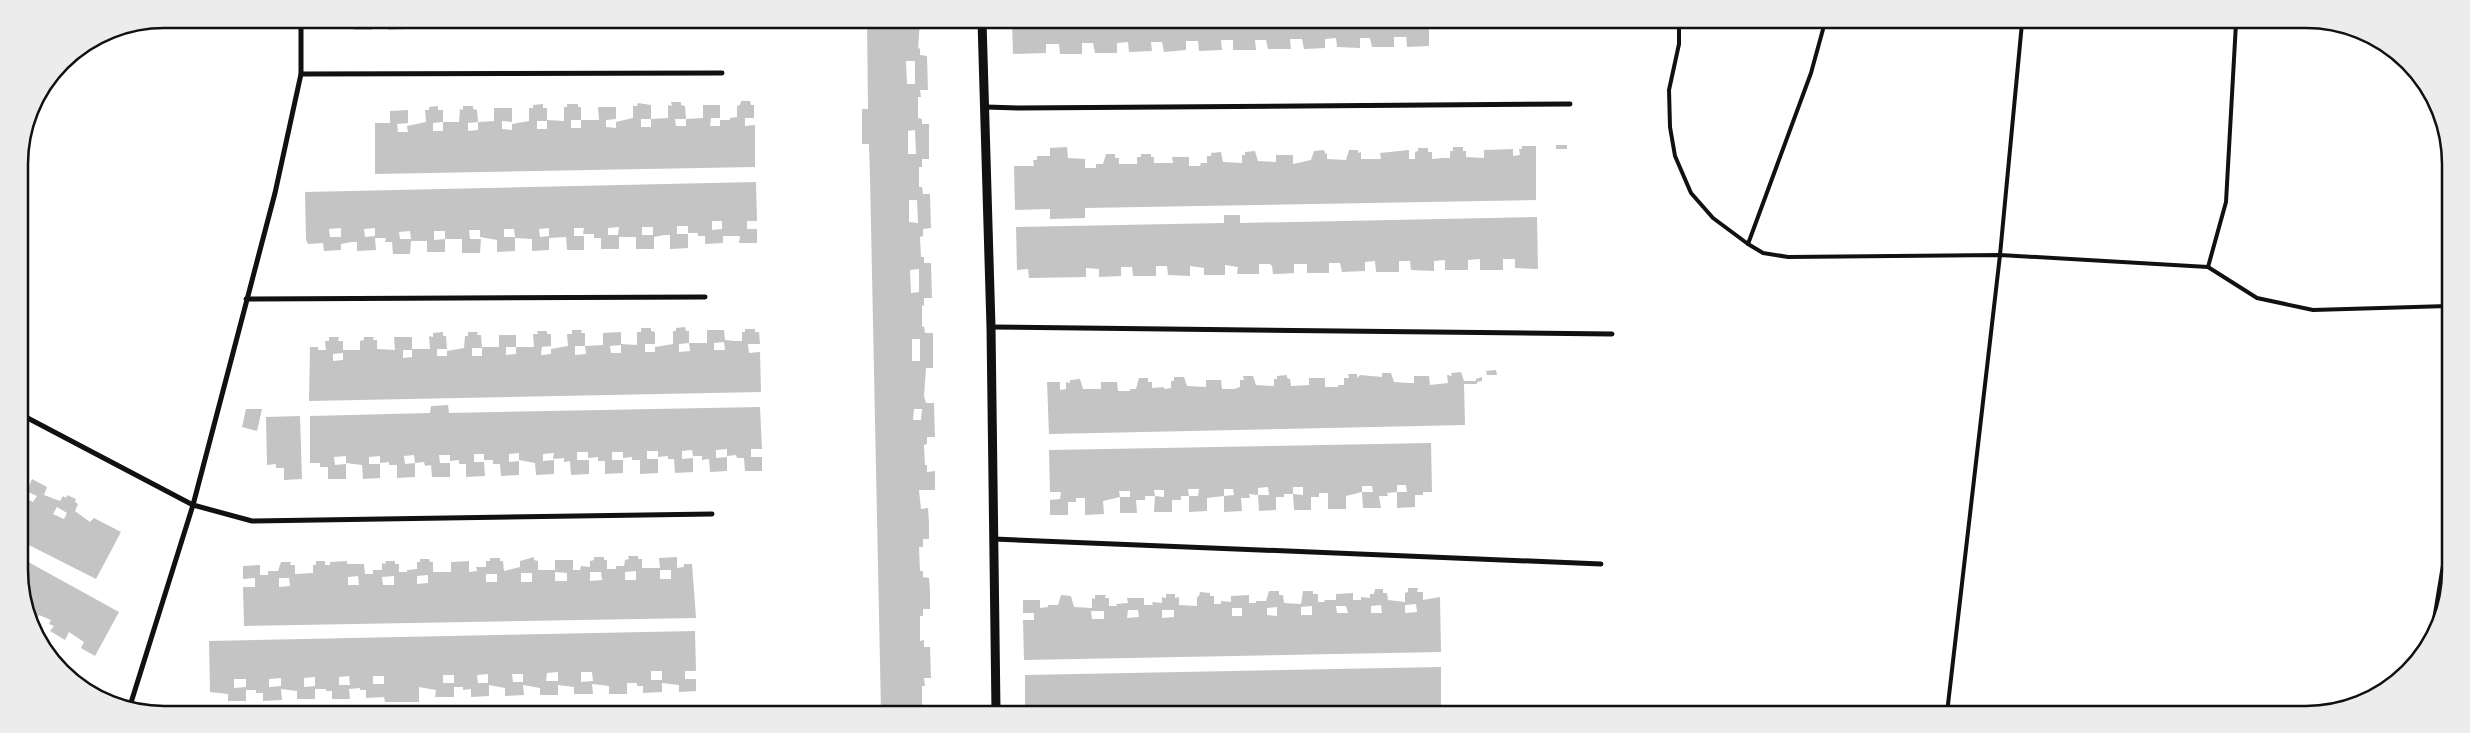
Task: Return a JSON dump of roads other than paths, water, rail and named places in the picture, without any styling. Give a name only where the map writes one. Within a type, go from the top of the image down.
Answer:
[{"type":"street","points":[[131,702],[193,505],[274,193],[300,74],[301,28]]},
{"type":"street","points":[[982,28],[991,327],[996,706]]},
{"type":"street","points":[[300,74],[722,73]]},
{"type":"street","points":[[986,107],[1570,104]]},
{"type":"street","points":[[246,299],[705,297]]},
{"type":"street","points":[[991,327],[1612,334]]},
{"type":"street","points":[[28,418],[193,505],[252,521],[712,514]]},
{"type":"street","points":[[994,539],[1601,564]]},
{"type":"street","points":[[2436,611],[2442,577]]},
{"type":"lane","points":[[1679,28],[1679,44],[1669,90],[1670,127],[1675,156],[1691,193],[1713,218],[1763,253],[1788,257],[2000,255],[2208,267],[2257,298],[2313,310],[2442,306]]},
{"type":"lane","points":[[1748,244],[1811,73],[1823,28]]},
{"type":"lane","points":[[1948,705],[2000,255],[2022,28]]},
{"type":"lane","points":[[2208,267],[2226,202],[2236,28]]}]
